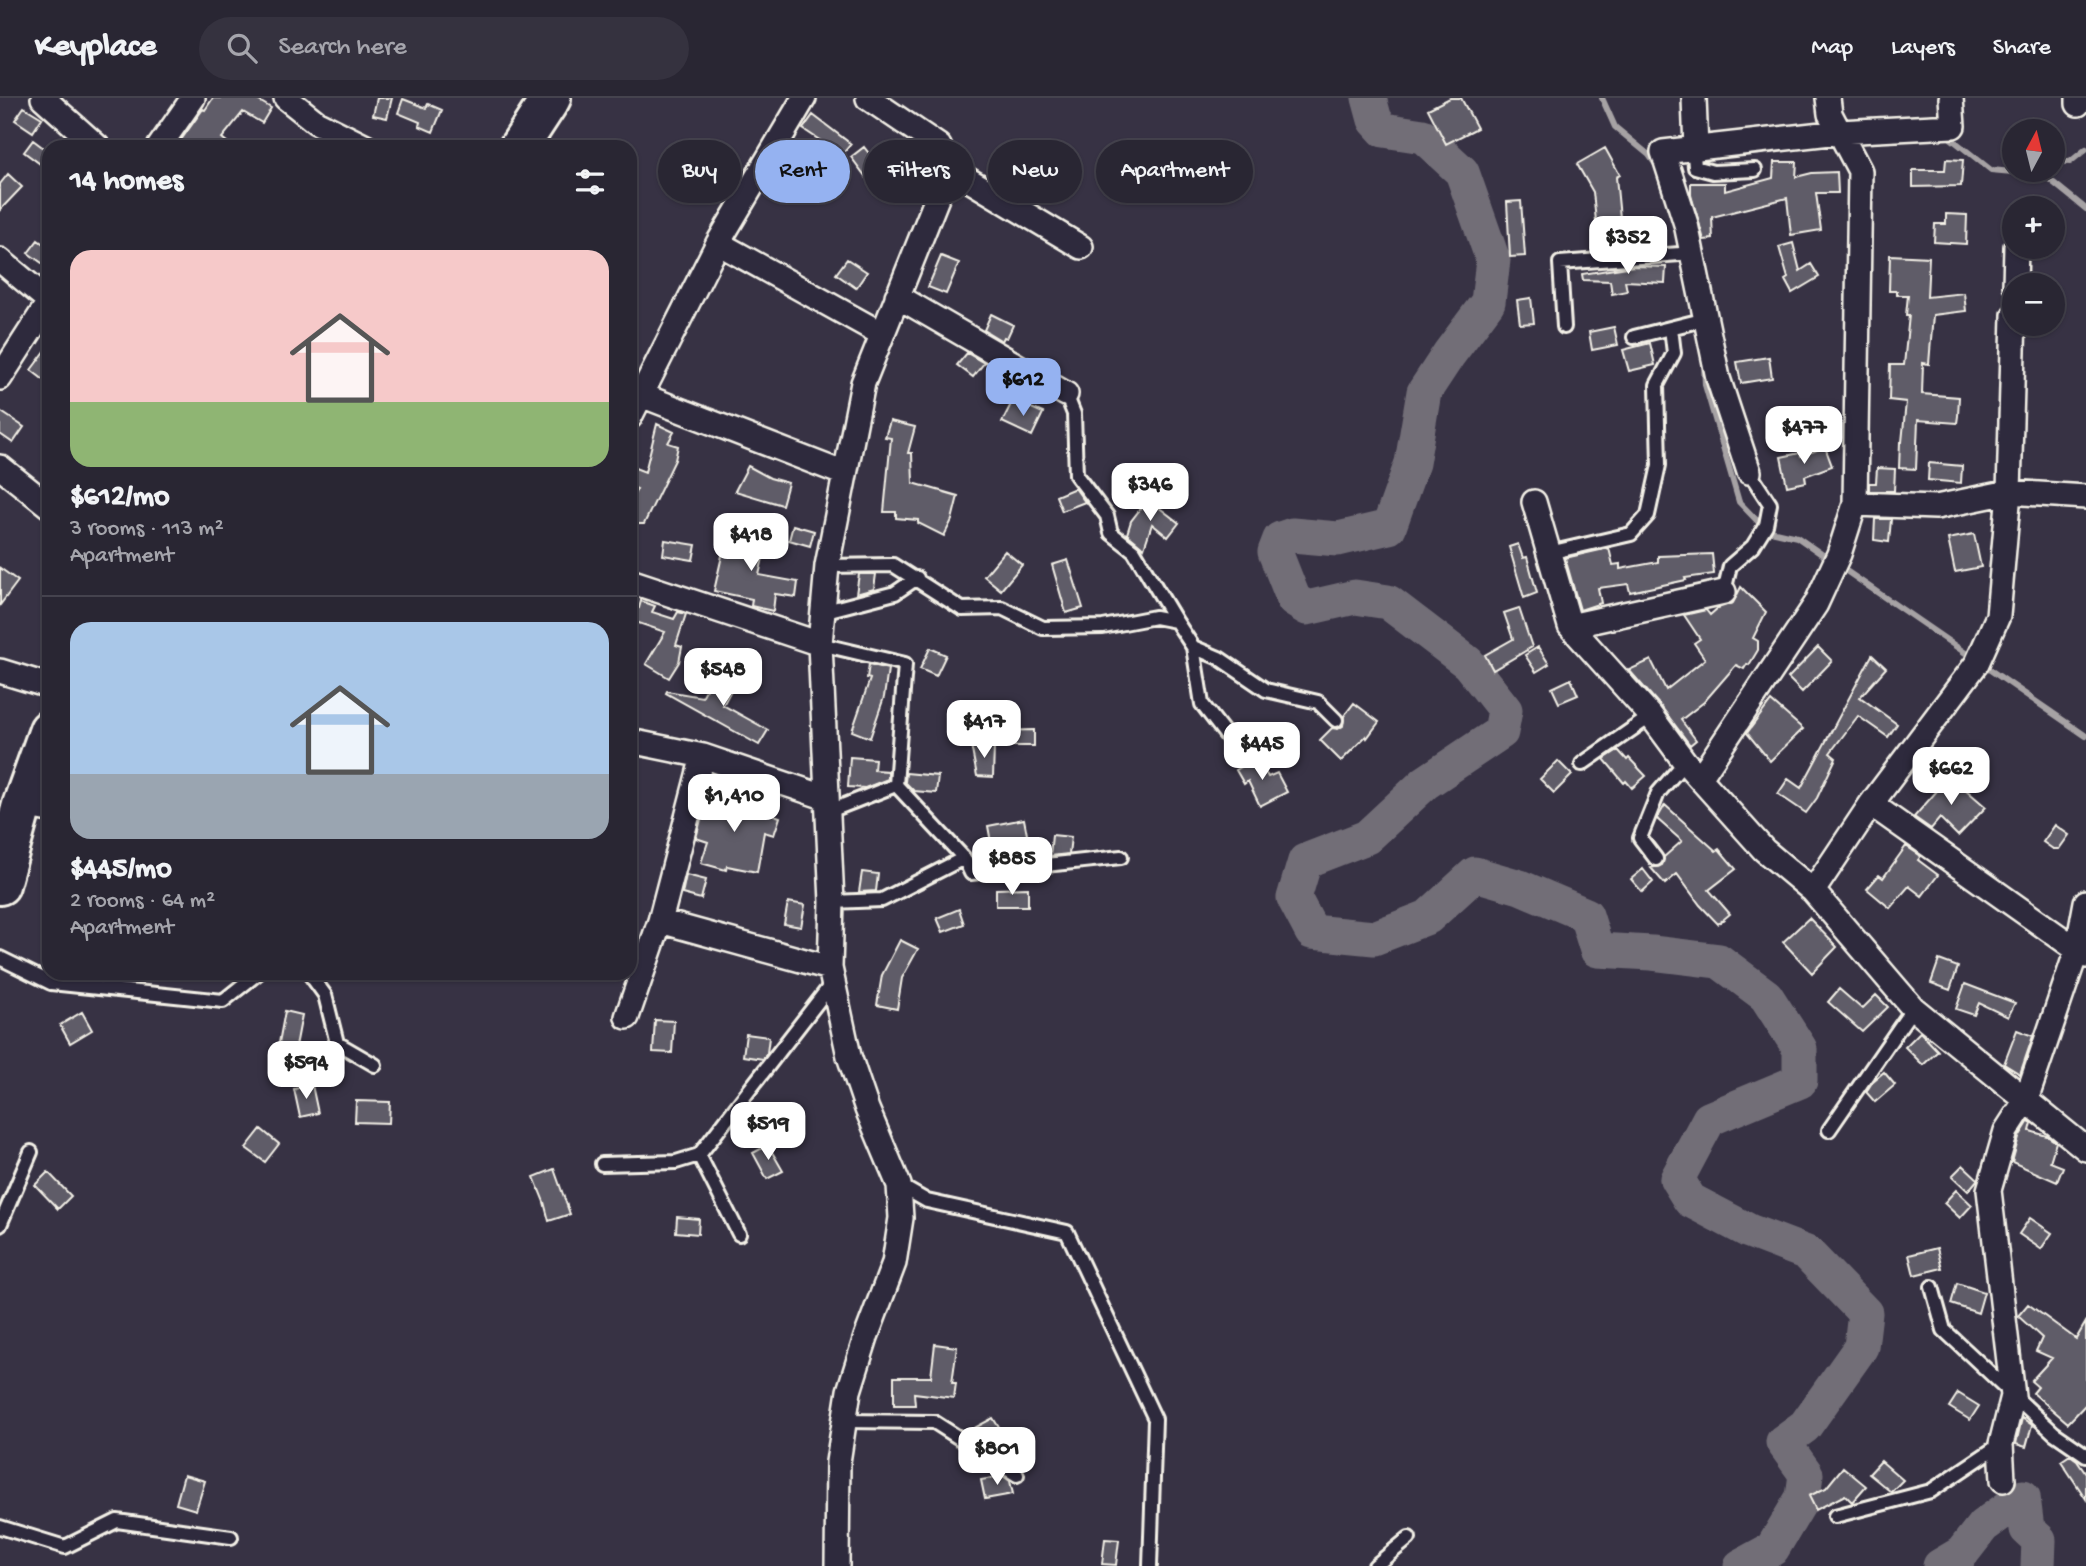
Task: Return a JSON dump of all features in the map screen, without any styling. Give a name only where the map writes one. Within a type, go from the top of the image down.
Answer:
[{"type":"highway","points":[[524,140],[551,98]]},
{"type":"highway","points":[[0,886],[42,753]]},
{"type":"street","points":[[43,98],[90,140]]},
{"type":"street","points":[[164,140],[194,98]]},
{"type":"street","points":[[286,98],[316,122],[352,140]]},
{"type":"street","points":[[637,403],[718,243],[804,98]]},
{"type":"street","points":[[869,98],[930,140]]},
{"type":"street","points":[[1695,98],[1695,157]]},
{"type":"street","points":[[1693,770],[1816,604],[1836,561],[1855,504],[1860,172],[1830,114],[1828,98]]},
{"type":"street","points":[[1749,472],[1701,320],[1687,251],[1686,224],[1663,152],[1695,157],[1839,132],[1953,125],[1951,98]]},
{"type":"street","points":[[974,183],[1081,247]]},
{"type":"street","points":[[836,1566],[838,1462],[849,1391],[894,1263],[901,1218],[898,1185],[849,1056],[832,975],[832,902],[820,644],[822,612],[827,566],[863,383],[935,203]]},
{"type":"street","points":[[718,243],[882,334]]},
{"type":"street","points":[[0,260],[42,296]]},
{"type":"street","points":[[897,296],[1066,394]]},
{"type":"street","points":[[0,378],[42,313]]},
{"type":"street","points":[[1813,891],[1871,804],[1980,657],[1998,616],[2009,492],[2013,336]]},
{"type":"street","points":[[641,395],[845,474]]},
{"type":"street","points":[[0,467],[42,500]]},
{"type":"street","points":[[1855,504],[1936,507],[2009,492],[2086,497]]},
{"type":"street","points":[[1534,502],[1570,626],[1651,716],[1693,770],[1764,850],[1813,891],[1913,1008],[2086,1149]]},
{"type":"street","points":[[637,583],[820,644]]},
{"type":"street","points":[[1570,626],[1724,592]]},
{"type":"street","points":[[0,671],[42,684]]},
{"type":"street","points":[[637,742],[703,756],[827,805]]},
{"type":"street","points":[[627,1017],[660,921],[703,756]]},
{"type":"street","points":[[1871,804],[2082,953]]},
{"type":"street","points":[[2003,1480],[2001,1444],[2013,1396],[1989,1190],[2006,1131],[2026,1100],[2082,953],[2086,902]]},
{"type":"street","points":[[660,921],[832,975]]},
{"type":"lane","points":[[1695,157],[1713,172],[1755,170]]},
{"type":"lane","points":[[1564,327],[1560,263],[1687,251]]},
{"type":"lane","points":[[1634,337],[1701,320]]},
{"type":"lane","points":[[1549,553],[1631,534],[1648,515],[1659,465],[1657,386],[1674,353],[1671,328]]},
{"type":"lane","points":[[1066,394],[1074,414],[1076,475],[1107,516],[1111,533],[1134,551],[1193,647],[1202,704],[1239,752]]},
{"type":"lane","points":[[1724,592],[1730,566],[1753,546],[1764,528],[1770,505],[1749,472]]},
{"type":"lane","points":[[827,566],[893,565],[962,609],[1002,608],[1043,628],[1103,627],[1155,617],[1176,621]]},
{"type":"lane","points":[[822,612],[895,593],[916,578]]},
{"type":"lane","points":[[820,644],[905,664],[896,785],[964,858],[971,873],[1121,857]]},
{"type":"lane","points":[[1193,647],[1219,658],[1266,690],[1318,702],[1336,720]]},
{"type":"lane","points":[[1582,764],[1651,716]]},
{"type":"lane","points":[[1656,859],[1640,838],[1658,793],[1693,770]]},
{"type":"lane","points":[[827,805],[896,785]]},
{"type":"lane","points":[[832,902],[882,900],[964,858]]},
{"type":"lane","points":[[0,958],[42,979]]},
{"type":"lane","points":[[601,1164],[676,1162],[699,1155],[832,975]]},
{"type":"lane","points":[[45,980],[51,983],[223,1001],[249,980]]},
{"type":"lane","points":[[314,980],[325,995],[337,1043],[375,1065]]},
{"type":"lane","points":[[1829,1130],[1913,1008]]},
{"type":"lane","points":[[0,1225],[31,1152]]},
{"type":"lane","points":[[699,1155],[739,1234]]},
{"type":"lane","points":[[898,1185],[927,1201],[1067,1232],[1155,1419],[1150,1566]]},
{"type":"lane","points":[[1932,1287],[1944,1330],[2054,1433],[2086,1455]]},
{"type":"lane","points":[[844,1421],[933,1422],[1017,1475]]},
{"type":"lane","points":[[1835,1516],[1931,1491],[2001,1444]]},
{"type":"lane","points":[[0,1527],[65,1547],[117,1521],[230,1537]]},
{"type":"lane","points":[[1375,1566],[1409,1538]]},
{"type":"building","points":[[213,98],[254,98],[271,108],[262,123],[243,112],[222,138],[224,140],[181,140],[203,109],[205,110]]},
{"type":"building","points":[[377,98],[392,98],[387,118],[373,115]]},
{"type":"building","points":[[1450,98],[1461,98],[1477,128],[1446,144],[1428,109]]},
{"type":"building","points":[[403,99],[426,108],[428,104],[442,110],[433,132],[419,126],[420,122],[398,113]]},
{"type":"building","points":[[24,107],[42,118],[33,132],[15,120]]},
{"type":"building","points":[[813,115],[846,140],[820,140],[803,129]]},
{"type":"building","points":[[33,140],[42,147],[42,165],[24,152]]},
{"type":"building","points":[[864,147],[864,175],[851,157]]},
{"type":"building","points":[[1605,148],[1620,175],[1616,177],[1620,218],[1596,221],[1593,192],[1577,164]]},
{"type":"building","points":[[1946,159],[1963,160],[1961,186],[1913,187],[1913,170],[1945,170]]},
{"type":"building","points":[[1774,162],[1797,162],[1796,177],[1837,172],[1838,193],[1816,193],[1821,230],[1791,235],[1787,198],[1712,217],[1713,239],[1704,240],[1691,195],[1691,183],[1725,183],[1725,191],[1773,178]]},
{"type":"building","points":[[8,174],[22,187],[0,210],[0,184]]},
{"type":"building","points":[[1521,201],[1525,256],[1510,257],[1507,202]]},
{"type":"building","points":[[1946,214],[1967,215],[1966,244],[1934,242],[1935,224],[1946,224]]},
{"type":"building","points":[[38,240],[42,243],[42,263],[28,253]]},
{"type":"building","points":[[1793,243],[1800,271],[1811,264],[1819,277],[1792,293],[1785,280],[1788,278],[1779,247]]},
{"type":"building","points":[[1890,255],[1929,257],[1927,297],[1964,293],[1966,311],[1933,315],[1929,364],[1923,363],[1922,394],[1959,397],[1957,423],[1918,420],[1916,469],[1899,468],[1906,402],[1889,400],[1890,365],[1904,365],[1909,315],[1906,315],[1908,295],[1897,295],[1897,291],[1889,291]]},
{"type":"building","points":[[941,256],[959,263],[946,294],[928,287]]},
{"type":"building","points":[[847,259],[867,272],[856,288],[836,274]]},
{"type":"building","points":[[1634,266],[1666,267],[1665,283],[1625,281],[1627,291],[1612,294],[1610,281],[1583,280],[1582,274]]},
{"type":"building","points":[[1531,298],[1534,323],[1520,324],[1517,300]]},
{"type":"building","points":[[991,314],[1013,325],[1007,338],[1004,337],[1002,341],[984,330]]},
{"type":"building","points":[[1614,327],[1618,345],[1592,350],[1589,332]]},
{"type":"building","points":[[1650,343],[1655,365],[1629,371],[1623,350]]},
{"type":"building","points":[[967,353],[984,363],[973,377],[957,365]]},
{"type":"building","points":[[42,355],[42,379],[31,370]]},
{"type":"building","points":[[1769,357],[1772,378],[1741,383],[1737,362]]},
{"type":"building","points":[[1013,400],[1043,413],[1032,436],[1002,422]]},
{"type":"building","points":[[0,411],[24,427],[13,443],[0,434]]},
{"type":"building","points":[[890,421],[915,427],[908,453],[912,453],[913,483],[958,496],[952,520],[944,536],[918,523],[918,520],[896,518],[896,512],[884,512],[891,438],[885,437]]},
{"type":"building","points":[[657,424],[674,432],[668,443],[678,446],[675,460],[644,524],[638,524],[637,469],[645,472]]},
{"type":"building","points":[[1825,447],[1832,466],[1805,476],[1806,482],[1787,486],[1781,457],[1800,453],[1801,456]]},
{"type":"building","points":[[1929,463],[1962,466],[1961,483],[1928,480]]},
{"type":"building","points":[[748,466],[770,478],[788,483],[782,505],[735,491]]},
{"type":"building","points":[[1877,468],[1895,469],[1894,491],[1869,491],[1869,483],[1876,483]]},
{"type":"building","points":[[1075,488],[1085,502],[1062,511],[1056,496]]},
{"type":"building","points":[[1148,499],[1179,523],[1168,537],[1152,524],[1144,548],[1127,534],[1131,521]]},
{"type":"building","points":[[1875,519],[1891,519],[1889,542],[1874,540]]},
{"type":"building","points":[[793,525],[814,531],[810,546],[789,540]]},
{"type":"building","points":[[745,526],[769,532],[759,575],[798,582],[796,597],[775,594],[773,611],[751,606],[752,599],[714,591],[724,547],[740,550]]},
{"type":"building","points":[[1974,534],[1981,567],[1955,572],[1948,539]]},
{"type":"building","points":[[665,540],[696,545],[693,560],[663,555]]},
{"type":"building","points":[[1518,544],[1523,558],[1527,557],[1537,593],[1524,598],[1509,547]]},
{"type":"building","points":[[1609,548],[1613,565],[1620,564],[1620,569],[1658,562],[1658,556],[1712,554],[1714,574],[1685,578],[1686,580],[1630,592],[1628,584],[1598,588],[1601,603],[1580,610],[1565,558]]},
{"type":"building","points":[[1005,551],[1022,565],[1001,590],[984,576]]},
{"type":"building","points":[[1068,560],[1083,608],[1066,613],[1052,565]]},
{"type":"building","points":[[0,568],[18,581],[0,605]]},
{"type":"building","points":[[859,574],[876,574],[874,589],[856,594]]},
{"type":"building","points":[[1741,587],[1766,612],[1753,638],[1758,641],[1758,650],[1749,665],[1744,669],[1736,665],[1704,702],[1681,720],[1696,740],[1690,745],[1629,670],[1651,660],[1666,690],[1705,659],[1694,643],[1700,639],[1684,615],[1706,610],[1710,615],[1718,608],[1733,603]]},
{"type":"building","points":[[641,601],[655,606],[652,612],[674,619],[678,612],[686,614],[676,645],[682,647],[679,662],[669,678],[646,664],[665,632],[637,622],[637,607]]},
{"type":"building","points":[[1519,608],[1532,647],[1493,670],[1485,655],[1513,639],[1504,613]]},
{"type":"building","points":[[1538,647],[1549,664],[1536,672],[1525,655]]},
{"type":"building","points":[[1818,647],[1832,661],[1802,692],[1788,678]]},
{"type":"building","points":[[930,648],[946,655],[936,676],[920,669]]},
{"type":"building","points":[[1872,655],[1886,668],[1860,697],[1897,724],[1888,737],[1858,716],[1830,753],[1836,758],[1817,798],[1806,813],[1778,794],[1788,779],[1801,788]]},
{"type":"building","points":[[869,664],[888,669],[884,697],[870,738],[852,731],[870,679],[867,678]]},
{"type":"building","points":[[717,670],[736,681],[723,705],[768,730],[759,745],[666,693],[702,697]]},
{"type":"building","points":[[1571,679],[1578,695],[1559,703],[1552,688]]},
{"type":"building","points":[[1771,701],[1803,729],[1770,761],[1747,733]]},
{"type":"building","points":[[1354,703],[1379,722],[1367,738],[1366,736],[1341,761],[1320,740],[1332,728],[1343,726],[1344,716]]},
{"type":"building","points":[[1034,730],[1034,746],[1004,746],[1004,731]]},
{"type":"building","points":[[971,745],[994,747],[993,777],[977,776]]},
{"type":"building","points":[[1618,750],[1646,776],[1632,788],[1626,781],[1624,783],[1604,759]]},
{"type":"building","points":[[850,757],[875,759],[874,770],[888,771],[888,779],[865,788],[848,787]]},
{"type":"building","points":[[1257,758],[1268,777],[1277,773],[1287,792],[1260,806],[1248,781],[1244,784],[1236,770]]},
{"type":"building","points":[[1558,761],[1572,775],[1554,793],[1540,779]]},
{"type":"building","points":[[906,773],[938,776],[936,793],[914,791],[905,782]]},
{"type":"building","points":[[1950,776],[1986,807],[1958,836],[1940,818],[1931,829],[1914,817]]},
{"type":"building","points":[[707,797],[740,803],[780,817],[774,835],[764,832],[757,872],[727,866],[726,870],[701,863],[708,842],[696,838]]},
{"type":"building","points":[[1665,805],[1716,851],[1719,849],[1736,869],[1709,890],[1730,914],[1718,924],[1677,874],[1665,884],[1651,868],[1662,865],[1664,857],[1682,841],[1657,819]]},
{"type":"building","points":[[1024,819],[1028,840],[992,848],[988,826]]},
{"type":"building","points":[[2055,825],[2069,835],[2059,849],[2053,849],[2043,842]]},
{"type":"building","points":[[1052,835],[1071,837],[1069,854],[1050,856]]},
{"type":"building","points":[[1906,846],[1921,856],[1918,860],[1938,875],[1922,896],[1909,886],[1890,908],[1867,889],[1879,875],[1883,878]]},
{"type":"building","points":[[1643,869],[1653,882],[1642,892],[1631,879]]},
{"type":"building","points":[[862,872],[878,874],[876,891],[859,892]]},
{"type":"building","points":[[686,875],[706,880],[701,899],[682,894]]},
{"type":"building","points":[[1028,888],[1028,906],[996,906],[996,889]]},
{"type":"building","points":[[788,902],[805,905],[801,927],[784,924]]},
{"type":"building","points":[[959,909],[964,924],[943,932],[937,918]]},
{"type":"building","points":[[1809,918],[1837,947],[1812,973],[1783,942]]},
{"type":"building","points":[[900,940],[918,949],[902,978],[897,1009],[877,1005],[882,975]]},
{"type":"building","points":[[1939,960],[1958,967],[1950,990],[1931,983]]},
{"type":"building","points":[[1965,984],[2015,1003],[2008,1017],[1979,1003],[1974,1015],[1956,1009]]},
{"type":"building","points":[[1839,989],[1862,1009],[1876,995],[1888,1007],[1862,1032],[1828,1002]]},
{"type":"building","points":[[285,1011],[302,1015],[293,1062],[276,1059]]},
{"type":"building","points":[[82,1012],[92,1030],[70,1043],[60,1025]]},
{"type":"building","points":[[655,1020],[674,1021],[672,1053],[653,1052]]},
{"type":"building","points":[[2017,1030],[2033,1036],[2020,1074],[2004,1064]]},
{"type":"building","points":[[1920,1032],[1938,1051],[1923,1065],[1905,1047]]},
{"type":"building","points":[[746,1034],[769,1037],[767,1053],[763,1059],[743,1056]]},
{"type":"building","points":[[1884,1072],[1895,1085],[1875,1102],[1866,1092],[1873,1081]]},
{"type":"building","points":[[312,1085],[318,1113],[300,1117],[294,1089]]},
{"type":"building","points":[[356,1101],[390,1102],[389,1123],[355,1122]]},
{"type":"building","points":[[2029,1121],[2032,1123],[2030,1131],[2056,1142],[2050,1162],[2063,1167],[2057,1182],[2012,1162],[2019,1137]]},
{"type":"building","points":[[261,1129],[279,1144],[265,1162],[246,1148]]},
{"type":"building","points":[[768,1145],[783,1171],[767,1179],[753,1153]]},
{"type":"building","points":[[1963,1165],[1978,1179],[1968,1191],[1952,1176]]},
{"type":"building","points":[[554,1169],[570,1214],[549,1221],[534,1177]]},
{"type":"building","points":[[48,1172],[71,1196],[58,1209],[35,1185]]},
{"type":"building","points":[[1956,1190],[1972,1205],[1960,1218],[1944,1203]]},
{"type":"building","points":[[677,1217],[699,1219],[698,1234],[676,1232]]},
{"type":"building","points":[[2030,1218],[2052,1233],[2041,1249],[2019,1234]]},
{"type":"building","points":[[1937,1248],[1942,1268],[1914,1275],[1909,1255]]},
{"type":"building","points":[[1957,1283],[1984,1292],[1978,1313],[1951,1304]]},
{"type":"building","points":[[2028,1304],[2076,1339],[2086,1322],[2086,1404],[2068,1423],[2033,1393],[2038,1387],[2031,1381],[2052,1358],[2036,1351],[2042,1338],[2018,1316]]},
{"type":"building","points":[[935,1344],[957,1347],[952,1383],[956,1383],[954,1398],[914,1393],[915,1405],[894,1405],[894,1377],[931,1377]]},
{"type":"building","points":[[1958,1393],[1979,1406],[1970,1420],[1949,1407]]},
{"type":"building","points":[[993,1418],[1003,1434],[986,1445],[969,1431]]},
{"type":"building","points":[[2022,1418],[2032,1425],[2026,1447],[2016,1444]]},
{"type":"building","points":[[2070,1455],[2086,1473],[2086,1499],[2061,1461]]},
{"type":"building","points":[[1881,1461],[1903,1480],[1891,1492],[1869,1474]]},
{"type":"building","points":[[1843,1467],[1866,1486],[1852,1502],[1845,1495],[1816,1510],[1809,1496],[1826,1488]]},
{"type":"building","points":[[184,1475],[205,1481],[196,1510],[176,1504]]},
{"type":"building","points":[[1003,1476],[1010,1481],[1013,1494],[985,1499],[981,1480]]},
{"type":"building","points":[[1105,1539],[1119,1540],[1116,1565],[1102,1564]]},
{"type":"waterway","points":[[1369,98],[1375,120],[1384,130],[1423,136],[1462,172],[1493,260],[1488,302],[1424,392],[1412,463],[1389,527],[1338,539],[1292,535],[1280,539],[1275,552],[1294,600],[1307,608],[1355,597],[1388,602],[1468,663],[1505,710],[1501,732],[1425,783],[1367,837],[1305,861],[1294,898],[1312,932],[1374,938],[1428,917],[1475,874],[1520,887],[1586,915],[1597,950],[1719,961],[1766,996],[1800,1049],[1800,1081],[1709,1119],[1677,1179],[1690,1200],[1749,1231],[1807,1253],[1865,1313],[1861,1347],[1805,1426],[1783,1442],[1806,1474],[1803,1497],[1772,1549],[1741,1566]]},
{"type":"waterway","points":[[1602,98],[1615,127],[1649,155],[1659,169]]},
{"type":"waterway","points":[[1943,136],[1948,136],[1991,170],[2044,175],[2086,209]]},
{"type":"waterway","points":[[2065,162],[2070,162],[2086,149]]},
{"type":"waterway","points":[[1704,363],[1705,385],[1739,502],[1766,530],[1797,537],[1830,560]]},
{"type":"waterway","points":[[1839,566],[2086,736]]},
{"type":"waterway","points":[[1940,1566],[1962,1553],[1983,1526],[2023,1497],[2027,1529],[2039,1540],[2038,1566]]}]
